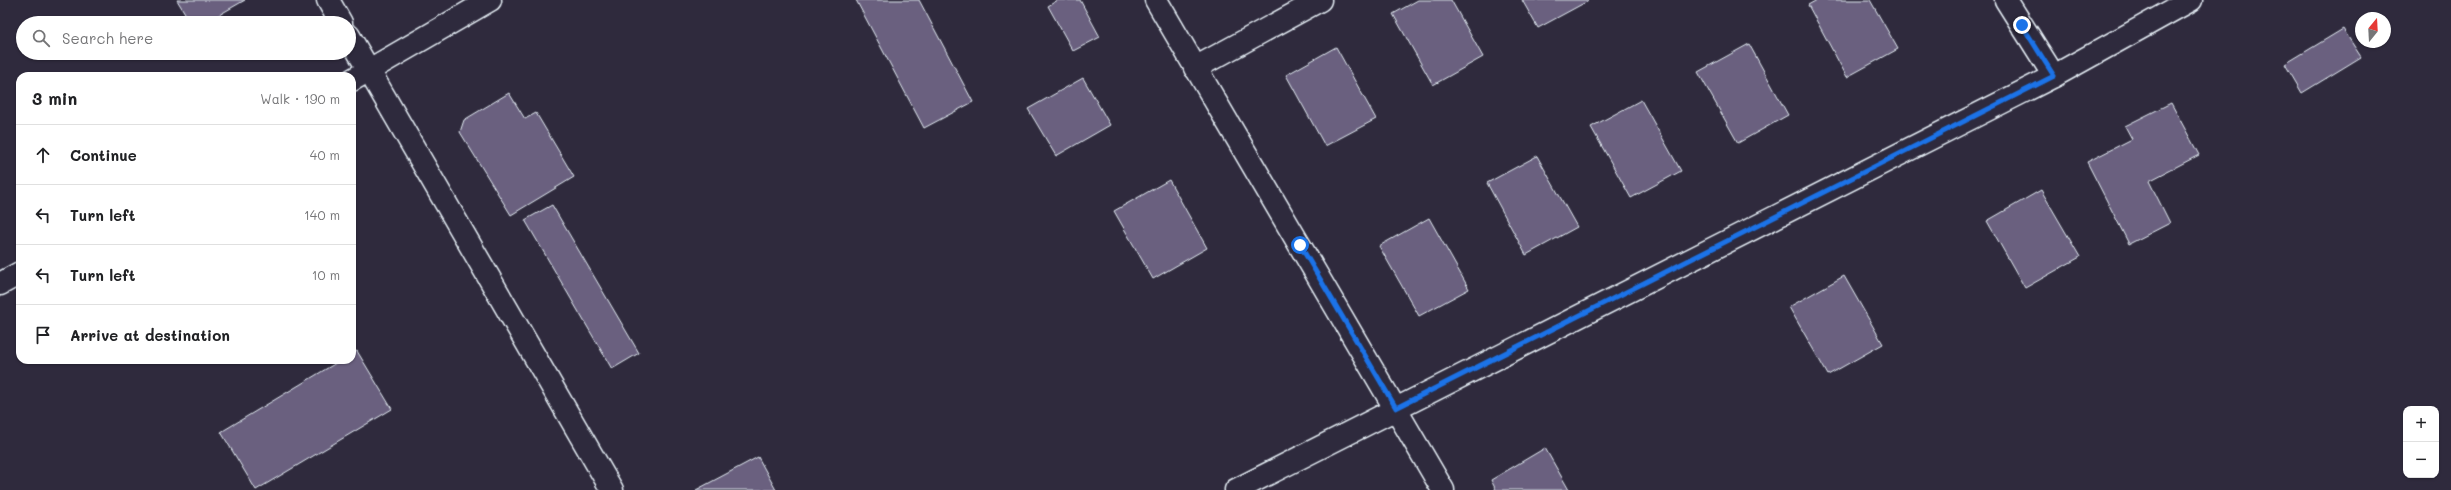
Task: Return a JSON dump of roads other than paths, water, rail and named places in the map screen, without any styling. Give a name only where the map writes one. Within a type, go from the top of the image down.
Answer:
[{"type":"street","points":[[328,0],[337,16]]},
{"type":"street","points":[[360,75],[490,0]]},
{"type":"street","points":[[1156,0],[1443,490]]},
{"type":"street","points":[[1195,68],[1320,0]]},
{"type":"street","points":[[2006,0],[2054,76]]},
{"type":"street","points":[[1236,490],[2054,76],[2190,0]]},
{"type":"street","points":[[356,60],[360,75],[612,490]]},
{"type":"street","points":[[0,284],[16,275]]}]
